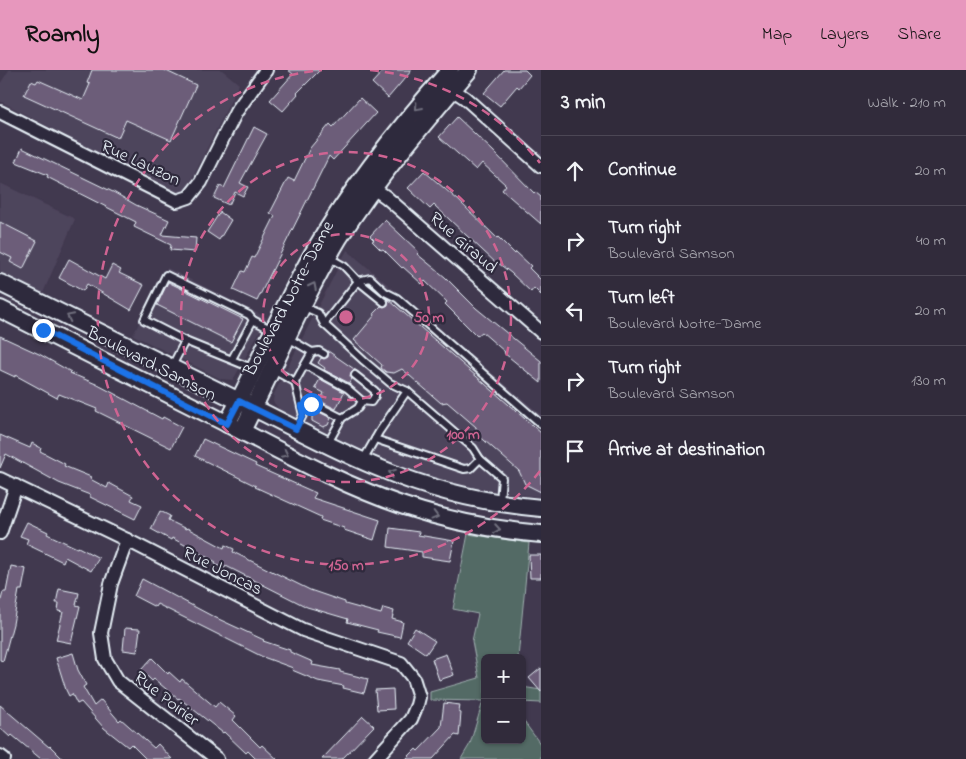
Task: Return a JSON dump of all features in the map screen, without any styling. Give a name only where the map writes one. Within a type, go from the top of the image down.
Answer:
[{"type":"street","name":"Rue Lauzon","points":[[0,112],[177,201],[189,197],[201,182],[236,112],[266,70]]},
{"type":"street","name":"Boulevard Notre-Dame","points":[[296,303],[328,257],[368,184],[410,116],[448,80],[469,70]]},
{"type":"street","points":[[448,80],[466,100],[541,166]]},
{"type":"street","name":"Boulevard Notre-Dame","points":[[234,428],[246,405],[272,370],[281,335],[296,303],[311,256],[328,229],[368,184]]},
{"type":"street","name":"Rue Giraud","points":[[368,184],[541,332]]},
{"type":"street","name":"Boulevard Samson","points":[[0,283],[363,461],[425,485],[456,494],[500,503],[541,508]]},
{"type":"street","name":"Boulevard Samson","points":[[0,309],[349,484],[435,516],[483,527],[541,534]]},
{"type":"street","name":"Boulevard Notre-Dame","points":[[246,405],[255,370],[281,335]]},
{"type":"street","name":"Rue Joncas","points":[[0,479],[127,540],[303,630],[401,663],[413,678],[419,696],[411,719],[375,759]]},
{"type":"street","points":[[0,533],[16,486]]},
{"type":"street","name":"Rue Poirier","points":[[127,540],[111,584],[101,633],[105,659],[118,681],[217,759]]},
{"type":"street","points":[[0,756],[4,759]]},
{"type":"lane","points":[[328,257],[344,266],[358,281],[384,302]]},
{"type":"lane","points":[[255,370],[185,341],[144,320],[166,275],[249,315],[252,320],[312,352],[319,351],[324,354]]},
{"type":"lane","points":[[324,324],[358,281],[370,278],[386,292],[397,298],[541,424]]},
{"type":"lane","points":[[296,303],[318,313],[324,324],[390,383],[408,391],[466,442],[480,459],[502,478],[500,503]]},
{"type":"lane","points":[[232,360],[252,320]]},
{"type":"lane","points":[[172,368],[185,341]]},
{"type":"lane","points":[[296,429],[303,415],[295,382],[312,352]]},
{"type":"lane","points":[[305,365],[347,388],[362,401],[371,402],[375,396],[375,390],[355,375]]},
{"type":"lane","points":[[272,370],[295,382]]},
{"type":"lane","points":[[363,461],[375,439],[408,391]]},
{"type":"lane","points":[[328,444],[342,418],[358,408],[362,401]]},
{"type":"lane","points":[[301,406],[314,404],[342,418]]},
{"type":"lane","points":[[375,439],[464,469],[471,468],[480,459]]},
{"type":"shaded area","points":[[9,70],[222,70],[239,84],[187,189],[176,194],[0,101],[0,84]]},
{"type":"shaded area","points":[[0,183],[75,219],[43,293],[0,272]]},
{"type":"shaded area","points":[[347,250],[541,415],[541,497],[477,489],[415,473],[371,458],[281,411],[273,402],[274,394]]},
{"type":"shaded area","points":[[167,268],[267,318],[233,380],[221,379],[133,335]]},
{"type":"green space","points":[[468,534],[529,543],[518,654],[481,654],[481,701],[430,700],[430,692],[479,678],[472,641],[478,614],[453,609]]},
{"type":"green space","points":[[526,688],[541,690],[541,703],[526,702]]},
{"type":"green space","points":[[481,708],[481,744],[526,744],[526,724],[541,745],[541,759],[461,759],[470,744]]},
{"type":"building","points":[[92,70],[164,70],[196,85],[171,140],[126,120],[118,138],[24,95],[31,81],[36,83],[38,80],[83,100],[90,84],[87,83]]},
{"type":"building","points":[[288,70],[320,70],[297,93],[283,111],[270,100],[293,74]]},
{"type":"building","points":[[384,70],[412,70],[388,98],[372,83]]},
{"type":"building","points":[[504,70],[525,70],[530,75],[519,88],[517,86],[500,106],[484,93]]},
{"type":"building","points":[[360,98],[376,113],[333,160],[329,156],[257,301],[233,290],[242,271],[245,272],[252,257],[254,258],[275,216],[270,213],[288,178],[294,181],[310,148],[330,124],[333,127]]},
{"type":"building","points":[[457,117],[534,193],[541,197],[541,224],[502,190],[506,185],[482,163],[476,170],[439,137]]},
{"type":"building","points":[[254,127],[267,134],[240,183],[248,187],[243,196],[235,192],[229,205],[214,198],[220,186],[224,188]]},
{"type":"building","points":[[22,148],[169,220],[162,235],[196,238],[195,252],[170,250],[171,245],[134,227],[136,222],[47,177],[48,175],[16,162]]},
{"type":"building","points":[[424,171],[515,254],[516,252],[531,266],[529,268],[541,280],[541,295],[534,288],[531,292],[511,273],[497,264],[434,205],[430,209],[408,188]]},
{"type":"building","points":[[220,212],[231,220],[219,240],[207,232]]},
{"type":"building","points":[[385,220],[419,252],[417,254],[445,277],[476,308],[541,361],[541,383],[504,353],[482,332],[477,336],[445,304],[447,302],[425,281],[422,284],[372,241],[374,240],[370,236]]},
{"type":"building","points":[[0,222],[37,241],[23,269],[10,262],[12,258],[0,252]]},
{"type":"building","points":[[69,259],[105,279],[112,265],[121,270],[119,273],[144,285],[131,310],[87,284],[83,291],[59,278]]},
{"type":"building","points":[[168,282],[243,319],[231,342],[157,305]]},
{"type":"building","points":[[388,299],[541,433],[541,492],[525,484],[519,471],[476,433],[476,427],[447,402],[441,403],[402,369],[394,373],[386,372],[381,368],[382,365],[354,340],[375,315],[374,313],[381,306],[388,305]]},
{"type":"building","points":[[0,336],[39,354],[70,373],[96,384],[162,419],[163,417],[182,427],[171,448],[96,411],[97,409],[59,394],[57,398],[15,375],[15,377],[0,370]]},
{"type":"building","points":[[328,351],[357,371],[351,372],[350,376],[352,379],[349,383],[324,370],[325,368],[318,363],[321,358],[328,357]]},
{"type":"building","points":[[320,379],[344,392],[336,409],[320,401],[324,393],[315,388]]},
{"type":"building","points":[[315,410],[331,418],[328,425],[323,427],[312,421]]},
{"type":"building","points":[[0,435],[30,448],[32,443],[41,448],[40,451],[65,464],[64,466],[91,477],[90,479],[107,488],[109,483],[133,496],[131,500],[142,505],[135,519],[90,497],[90,495],[59,483],[6,454],[0,468]]},
{"type":"building","points":[[203,439],[256,464],[255,466],[316,493],[313,498],[380,520],[374,540],[320,520],[321,517],[255,487],[195,456]]},
{"type":"building","points":[[160,511],[170,516],[168,520],[224,548],[225,545],[234,549],[233,552],[310,590],[345,602],[345,604],[381,614],[383,608],[394,611],[392,619],[403,622],[400,637],[377,632],[378,630],[347,622],[348,619],[307,607],[226,566],[224,569],[215,564],[216,562],[151,529]]},
{"type":"building","points":[[27,522],[48,532],[47,534],[99,558],[91,571],[65,557],[63,562],[26,544],[28,539],[20,536]]},
{"type":"building","points":[[390,528],[419,532],[418,535],[454,541],[450,561],[422,557],[422,552],[388,547]]},
{"type":"building","points":[[529,555],[541,555],[541,578],[530,578]]},
{"type":"building","points":[[11,566],[26,569],[22,590],[19,590],[13,624],[3,661],[0,660],[0,604],[3,592],[6,592]]},
{"type":"building","points":[[142,579],[263,641],[290,650],[290,652],[313,662],[312,665],[340,670],[340,672],[368,679],[364,693],[343,688],[344,686],[318,681],[292,670],[293,668],[263,657],[157,604],[155,607],[134,596]]},
{"type":"building","points":[[59,589],[79,593],[76,605],[80,606],[71,643],[56,640],[63,612],[58,611],[59,603],[56,603]]},
{"type":"building","points":[[125,628],[140,629],[137,652],[123,650]]},
{"type":"building","points":[[415,628],[435,641],[426,654],[407,641]]},
{"type":"building","points":[[73,653],[78,670],[86,685],[83,687],[94,706],[101,700],[119,721],[121,719],[154,748],[158,744],[172,759],[146,759],[131,744],[128,747],[104,728],[81,702],[77,704],[72,694],[69,696],[56,658]]},
{"type":"building","points":[[446,654],[454,675],[439,680],[432,659]]},
{"type":"building","points":[[152,658],[168,674],[169,672],[180,682],[182,679],[215,707],[219,702],[236,716],[233,720],[260,747],[262,745],[277,759],[256,759],[248,751],[246,753],[224,732],[154,679],[152,681],[141,670]]},
{"type":"building","points":[[541,668],[541,692],[529,678]]},
{"type":"building","points":[[393,689],[394,709],[377,710],[375,690]]},
{"type":"building","points":[[444,703],[460,705],[459,736],[455,735],[433,759],[406,759],[416,749],[418,751],[441,727]]},
{"type":"building","points":[[0,705],[63,759],[41,759],[12,735],[10,737],[0,728]]},
{"type":"building","points":[[363,716],[374,726],[342,759],[322,759]]},
{"type":"route","points":[[43,330],[227,424],[239,401],[296,429],[303,415],[301,406],[311,404]]}]
